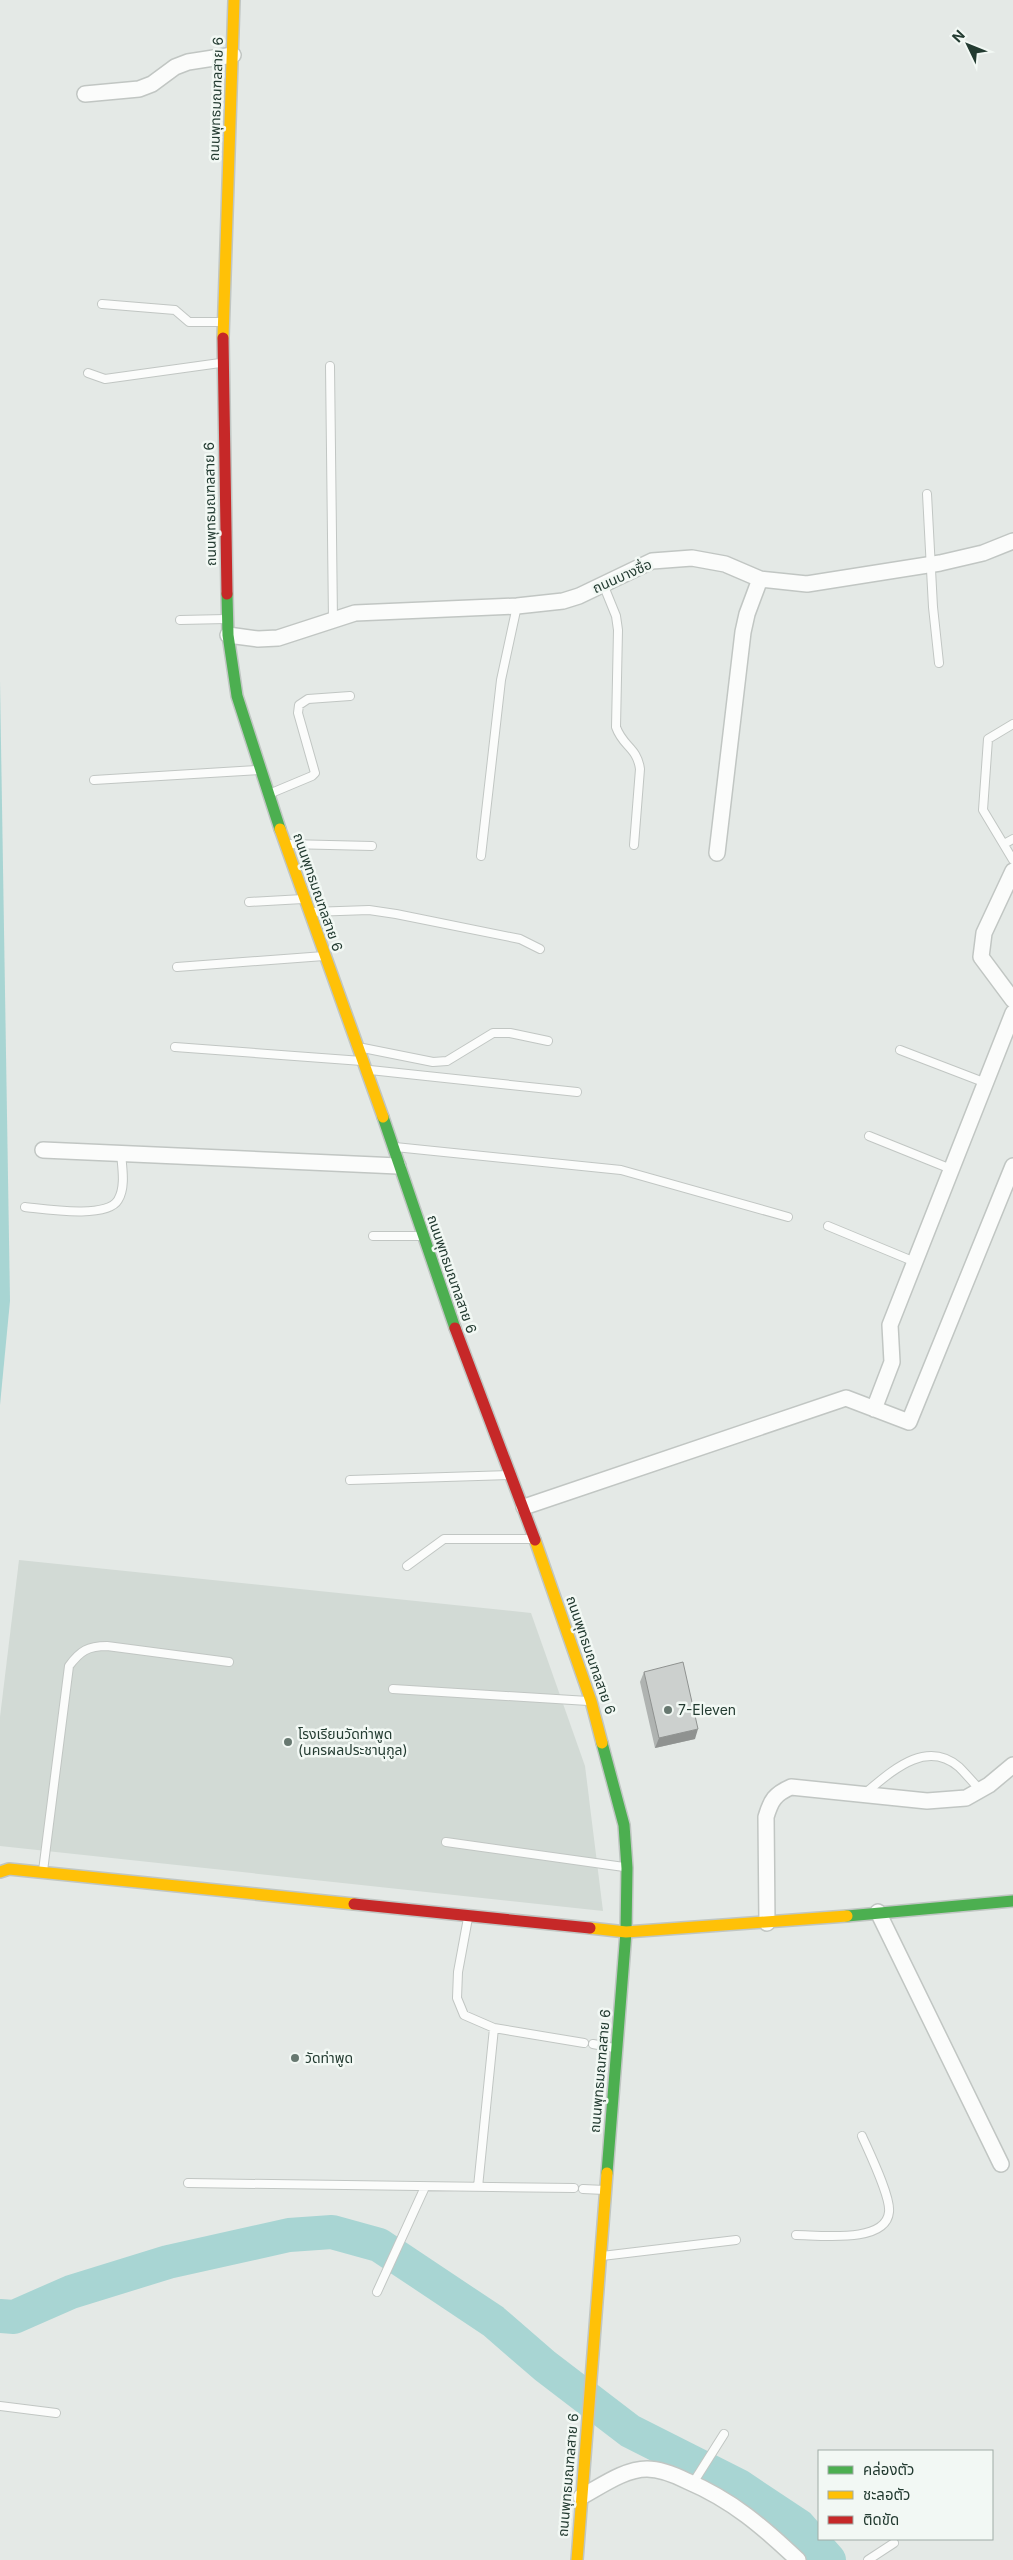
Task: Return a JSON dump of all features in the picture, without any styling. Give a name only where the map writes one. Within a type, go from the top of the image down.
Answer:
[{"type":"main road","name":"ถนนพุทธมณฑลสาย 6","points":[[234,0],[222,363],[228,634],[237,696],[268,795],[324,956],[365,1066],[460,1342],[524,1507],[591,1701],[624,1825],[627,1868],[626,1932],[577,2560]]},
{"type":"main road","points":[[0,1872],[9,1869],[626,1932],[767,1923],[1013,1900]]},
{"type":"street","points":[[85,94],[139,89],[152,84],[175,67],[188,62],[233,55]]},
{"type":"street","name":"ถนนบางซื่อ","points":[[228,634],[258,639],[278,638],[355,613],[517,606],[563,601],[579,596],[652,561],[692,558],[725,564],[760,579],[807,584],[932,570],[1013,541]]},
{"type":"street","points":[[717,853],[742,632],[746,614],[760,579]]},
{"type":"street","points":[[1013,871],[984,933],[981,957],[1013,1000]]},
{"type":"street","points":[[874,1409],[892,1362],[890,1325],[1013,1013]]},
{"type":"street","points":[[42,1150],[398,1166]]},
{"type":"street","points":[[524,1507],[846,1398],[909,1422],[1013,1166]]},
{"type":"street","points":[[767,1923],[766,1817],[771,1800],[778,1793],[791,1787],[927,1801],[966,1798],[1013,1765]]},
{"type":"street","points":[[878,1912],[1001,2164]]},
{"type":"street","points":[[581,2497],[623,2475],[647,2469],[695,2480],[755,2520],[798,2560]]},
{"type":"lane","points":[[102,304],[159,307],[175,310],[184,318],[194,323],[223,322]]},
{"type":"lane","points":[[88,373],[105,379],[222,363]]},
{"type":"lane","points":[[330,366],[333,621]]},
{"type":"lane","points":[[927,494],[933,606],[939,663]]},
{"type":"lane","points":[[604,584],[616,616],[618,630],[616,727],[620,737],[639,757],[640,769],[634,845]]},
{"type":"lane","points":[[481,856],[501,680],[517,606]]},
{"type":"lane","points":[[180,620],[228,619]]},
{"type":"lane","points":[[268,795],[315,773],[298,713],[299,705],[308,699],[350,696]]},
{"type":"lane","points":[[1013,724],[988,739],[983,810],[1013,860]]},
{"type":"lane","points":[[94,780],[260,770]]},
{"type":"lane","points":[[1004,844],[1013,839]]},
{"type":"lane","points":[[285,844],[372,846]]},
{"type":"lane","points":[[249,902],[305,899]]},
{"type":"lane","points":[[309,912],[369,910],[396,914],[520,939],[540,949]]},
{"type":"lane","points":[[177,966],[324,956]]},
{"type":"lane","points":[[358,1047],[433,1062],[447,1061],[493,1033],[510,1033],[548,1040]]},
{"type":"lane","points":[[174,1047],[365,1066],[576,1092]]},
{"type":"lane","points":[[900,1050],[986,1083]]},
{"type":"lane","points":[[869,1136],[951,1170]]},
{"type":"lane","points":[[392,1147],[621,1170],[788,1217]]},
{"type":"lane","points":[[25,1208],[95,1211],[112,1206],[118,1201],[121,1192],[121,1153]]},
{"type":"lane","points":[[828,1226],[915,1262]]},
{"type":"lane","points":[[372,1236],[423,1236]]},
{"type":"lane","points":[[350,1480],[512,1475]]},
{"type":"lane","points":[[407,1566],[444,1539],[535,1539]]},
{"type":"lane","points":[[43,1873],[69,1666],[80,1651],[94,1646],[107,1646],[229,1662]]},
{"type":"lane","points":[[393,1689],[591,1701]]},
{"type":"lane","points":[[864,1794],[900,1765],[918,1757],[940,1757],[957,1766],[980,1790]]},
{"type":"lane","points":[[446,1842],[627,1868]]},
{"type":"lane","points":[[469,1916],[458,1972],[457,1998],[464,2015],[494,2028],[584,2043]]},
{"type":"lane","points":[[478,2187],[494,2028]]},
{"type":"lane","points":[[593,2044],[616,2048]]},
{"type":"lane","points":[[796,2235],[862,2234],[880,2228],[890,2213],[888,2201],[862,2136]]},
{"type":"lane","points":[[188,2183],[605,2190]]},
{"type":"lane","points":[[377,2292],[386,2268],[402,2239],[425,2186]]},
{"type":"lane","points":[[602,2256],[736,2240]]},
{"type":"lane","points":[[0,2406],[56,2413]]},
{"type":"lane","points":[[695,2480],[724,2434]]},
{"type":"lane","points":[[868,2560],[894,2543]]},
{"type":"shaded area","name":"โรงเรียนวัดท่าพูด (นครผลประชานุกูล)","points":[[19,1560],[531,1613],[585,1766],[603,1911],[0,1846],[0,1717]]},
{"type":"water","points":[[0,681],[10,1301],[0,1405]]},
{"type":"building","name":"7-Eleven","points":[[683,1662],[698,1729],[659,1738],[644,1672]]},
{"type":"waterway","points":[[0,2316],[14,2317],[71,2292],[168,2262],[289,2235],[332,2232],[379,2245],[493,2321],[545,2366],[630,2431],[739,2486],[799,2526],[829,2560]]},
{"type":"traffic: fast","points":[[227,594],[228,635],[237,696],[280,829]]},
{"type":"traffic: fast","points":[[383,1117],[455,1328]]},
{"type":"traffic: fast","points":[[602,1743],[624,1825],[627,1868],[626,1932],[607,2173]]},
{"type":"traffic: fast","points":[[847,1916],[1013,1901]]},
{"type":"traffic: slow","points":[[223,338],[234,0]]},
{"type":"traffic: slow","points":[[280,829],[383,1117]]},
{"type":"traffic: slow","points":[[535,1540],[591,1701],[602,1743]]},
{"type":"traffic: slow","points":[[0,1872],[9,1869],[354,1904]]},
{"type":"traffic: slow","points":[[590,1928],[626,1932],[847,1916]]},
{"type":"traffic: slow","points":[[577,2560],[607,2173]]},
{"type":"traffic: jam","points":[[223,338],[227,594]]},
{"type":"traffic: jam","points":[[455,1328],[535,1540]]},
{"type":"traffic: jam","points":[[354,1904],[590,1928]]},
{"type":"place","name":"7-Eleven","points":[[668,1710]]},
{"type":"place","name":"โรงเรียนวัดท่าพูด (นครผลประชานุกูล)","points":[[288,1742]]},
{"type":"place","name":"วัดท่าพูด","points":[[295,2058]]}]
